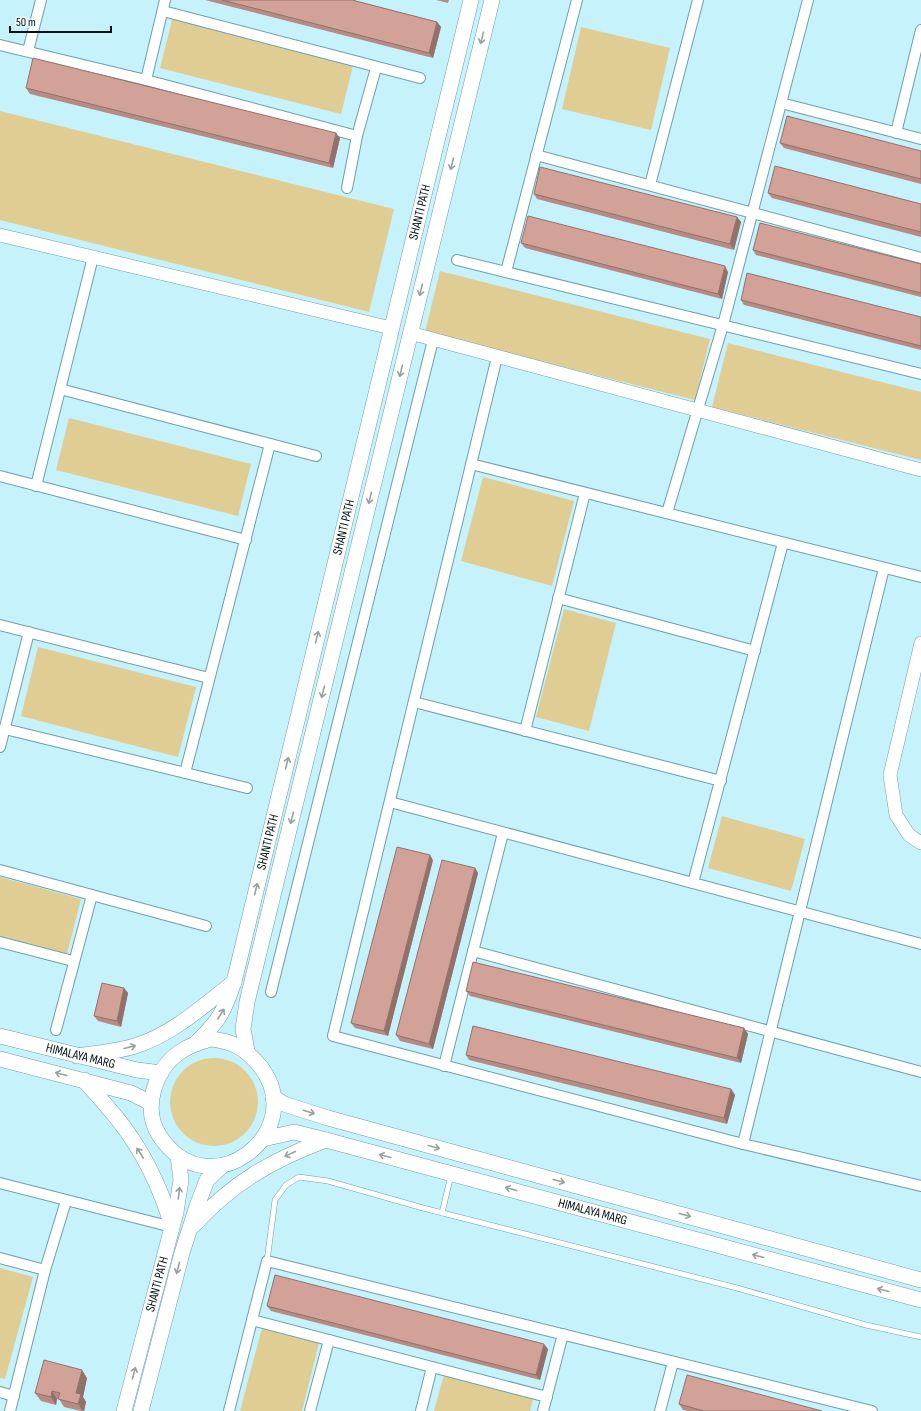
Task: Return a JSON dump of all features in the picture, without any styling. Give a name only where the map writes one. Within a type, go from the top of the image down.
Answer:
[{"type":"main road","name":"SHANTI PATH","points":[[196,1043],[215,1025],[224,1010],[234,982],[471,0]]},
{"type":"main road","name":"SHANTI PATH","points":[[247,1051],[243,1029],[247,1002],[492,0]]},
{"type":"main road","points":[[78,1056],[135,1046],[160,1036],[199,1010],[234,982]]},
{"type":"main road","name":"HIMALAYA MARG","points":[[0,1036],[137,1070],[162,1073]]},
{"type":"main road","points":[[211,1039],[223,1040],[247,1051],[264,1071],[271,1087],[273,1097],[271,1124],[263,1139],[242,1158],[222,1166],[192,1164],[178,1156],[165,1143],[152,1120],[151,1103],[156,1080],[179,1052],[196,1043],[211,1039]]},
{"type":"main road","name":"HIMALAYA MARG","points":[[2,1062],[84,1080],[131,1093],[151,1103]]},
{"type":"main road","points":[[84,1080],[120,1122],[145,1160],[163,1197],[172,1227]]},
{"type":"main road","name":"HIMALAYA MARG","points":[[273,1097],[284,1104],[328,1118],[921,1280]]},
{"type":"main road","name":"HIMALAYA MARG","points":[[263,1139],[294,1132],[921,1300]]},
{"type":"main road","points":[[190,1230],[213,1204],[252,1175],[291,1153],[326,1140]]},
{"type":"main road","name":"SHANTI PATH","points":[[124,1411],[172,1227],[180,1180],[178,1156]]},
{"type":"main road","name":"SHANTI PATH","points":[[141,1411],[190,1230],[207,1180],[222,1166]]},
{"type":"street","points":[[28,51],[41,0]]},
{"type":"street","points":[[146,80],[165,0]]},
{"type":"street","points":[[506,272],[576,0]]},
{"type":"street","points":[[650,185],[698,0]]},
{"type":"street","points":[[667,513],[723,325],[808,0]]},
{"type":"street","points":[[163,11],[376,68],[420,78]]},
{"type":"street","points":[[896,133],[921,30]]},
{"type":"street","points":[[0,44],[146,80],[357,136]]},
{"type":"street","points":[[347,188],[357,136],[376,68]]},
{"type":"street","points":[[781,103],[921,140]]},
{"type":"street","points":[[536,155],[921,258]]},
{"type":"street","points":[[0,235],[391,328]]},
{"type":"street","points":[[36,486],[93,257]]},
{"type":"street","points":[[457,260],[921,374]]},
{"type":"street","points":[[410,333],[921,470]]},
{"type":"street","points":[[271,992],[433,340]]},
{"type":"street","points":[[498,357],[333,1036],[743,1144],[921,1186]]},
{"type":"street","points":[[60,389],[316,456]]},
{"type":"street","points":[[185,773],[270,444]]},
{"type":"street","points":[[471,464],[921,577]]},
{"type":"street","points":[[0,476],[246,540]]},
{"type":"street","points":[[525,731],[585,493]]},
{"type":"street","points":[[693,883],[783,543]]},
{"type":"street","points":[[743,1144],[884,568]]},
{"type":"street","points":[[558,598],[755,651]]},
{"type":"street","points":[[0,625],[209,678]]},
{"type":"street","points":[[0,747],[29,632]]},
{"type":"street","points":[[921,643],[890,775],[896,815],[908,835],[921,843]]},
{"type":"street","points":[[414,702],[721,781]]},
{"type":"street","points":[[5,729],[247,788]]},
{"type":"street","points":[[390,802],[921,944]]},
{"type":"street","points":[[444,1066],[503,833]]},
{"type":"street","points":[[0,870],[206,926]]},
{"type":"street","points":[[56,1030],[73,961],[92,894]]},
{"type":"street","points":[[0,942],[73,961]]},
{"type":"street","points":[[473,951],[921,1072]]},
{"type":"street","points":[[0,1183],[172,1227]]},
{"type":"street","points":[[10,1411],[45,1270],[66,1201]]},
{"type":"street","points":[[0,1258],[45,1270]]},
{"type":"street","points":[[229,1411],[267,1261],[872,1411]]},
{"type":"street","points":[[252,1320],[547,1396]]},
{"type":"street","points":[[543,1411],[563,1334]]},
{"type":"street","points":[[310,1411],[328,1340]]},
{"type":"street","points":[[660,1411],[673,1362]]},
{"type":"street","points":[[422,1411],[432,1367]]},
{"type":"street","points":[[0,1392],[14,1396]]},
{"type":"lane","points":[[442,1213],[452,1174]]},
{"type":"lane","points":[[267,1261],[275,1200],[286,1185],[299,1177],[328,1181],[442,1213],[737,1288],[866,1325],[921,1337]]},
{"type":"shaded area","points":[[173,16],[354,62],[341,114],[160,68]]},
{"type":"shaded area","points":[[581,27],[670,48],[651,130],[562,109]]},
{"type":"shaded area","points":[[0,111],[394,209],[369,312],[0,220]]},
{"type":"shaded area","points":[[440,271],[710,339],[695,400],[425,332]]},
{"type":"shaded area","points":[[728,343],[921,392],[921,460],[712,407]]},
{"type":"shaded area","points":[[69,418],[251,464],[238,516],[56,470]]},
{"type":"shaded area","points":[[483,477],[574,501],[552,586],[461,561]]},
{"type":"shaded area","points":[[564,609],[616,623],[589,731],[536,717]]},
{"type":"shaded area","points":[[38,647],[196,687],[178,757],[21,716]]},
{"type":"shaded area","points":[[722,816],[805,839],[791,891],[708,868]]},
{"type":"shaded area","points":[[0,877],[81,899],[67,954],[0,936]]},
{"type":"shaded area","points":[[214,1058],[231,1061],[245,1071],[255,1085],[258,1102],[255,1119],[245,1133],[231,1143],[214,1146],[197,1143],[183,1133],[173,1119],[170,1102],[173,1085],[183,1071],[197,1061]]},
{"type":"shaded area","points":[[0,1268],[33,1277],[5,1379],[0,1378]]},
{"type":"shaded area","points":[[262,1328],[319,1343],[302,1411],[240,1411]]},
{"type":"shaded area","points":[[444,1375],[533,1399],[530,1411],[434,1411]]},
{"type":"building","points":[[222,0],[352,0],[437,22],[429,53]]},
{"type":"building","points":[[33,58],[336,133],[329,163],[26,88]]},
{"type":"building","points":[[787,116],[921,151],[921,179],[780,143]]},
{"type":"building","points":[[775,166],[921,204],[921,232],[768,193]]},
{"type":"building","points":[[540,167],[737,217],[730,244],[534,194]]},
{"type":"building","points":[[528,216],[725,266],[718,294],[521,243]]},
{"type":"building","points":[[760,223],[921,264],[921,293],[753,250]]},
{"type":"building","points":[[747,273],[921,317],[921,346],[741,300]]},
{"type":"building","points":[[397,847],[430,855],[384,1031],[351,1023]]},
{"type":"building","points":[[442,860],[475,868],[429,1044],[396,1035]]},
{"type":"building","points":[[473,962],[744,1028],[737,1058],[466,991]]},
{"type":"building","points":[[102,983],[124,988],[117,1021],[94,1016]]},
{"type":"building","points":[[473,1026],[731,1089],[724,1118],[466,1055]]},
{"type":"building","points":[[275,1275],[544,1344],[536,1375],[267,1306]]},
{"type":"building","points":[[44,1360],[82,1370],[76,1393],[81,1394],[78,1404],[58,1399],[60,1393],[52,1391],[51,1397],[35,1393]]},
{"type":"building","points":[[687,1375],[822,1411],[704,1411],[679,1404]]}]
